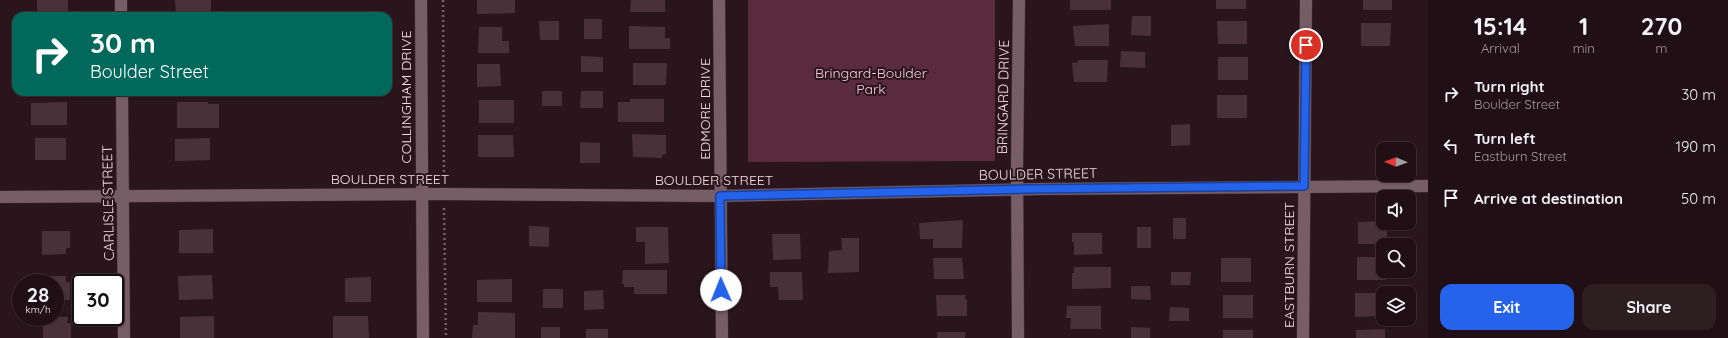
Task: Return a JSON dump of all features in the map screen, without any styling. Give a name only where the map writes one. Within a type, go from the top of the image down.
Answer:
[{"type":"street","points":[[121,0],[121,12]]},
{"type":"street","name":"COLLINGHAM DRIVE","points":[[421,0],[423,338]]},
{"type":"street","name":"EDMORE DRIVE","points":[[720,0],[722,338]]},
{"type":"street","name":"BRINGARD DRIVE","points":[[1018,338],[1017,189],[1019,0]]},
{"type":"street","name":"EASTBURN STREET","points":[[1303,338],[1306,0]]},
{"type":"street","name":"CARLISLE STREET","points":[[122,96],[124,338]]},
{"type":"street","name":"BOULDER STREET","points":[[0,196],[444,194],[720,196],[1017,189],[1428,186]]},
{"type":"path","points":[[443,0],[446,338]]},
{"type":"green space","name":"Bringard-Boulder Park","points":[[748,0],[995,0],[995,161],[748,162]]},
{"type":"building","points":[[37,0],[68,0],[68,12],[37,12]]},
{"type":"building","points":[[175,0],[211,0],[211,12],[176,12]]},
{"type":"building","points":[[477,0],[515,0],[515,13],[477,14]]},
{"type":"building","points":[[631,0],[665,0],[665,12],[630,12]]},
{"type":"building","points":[[1070,0],[1111,0],[1111,10],[1070,10]]},
{"type":"building","points":[[1216,0],[1246,0],[1246,9],[1216,9]]},
{"type":"building","points":[[1363,0],[1392,0],[1392,10],[1363,10]]},
{"type":"building","points":[[1132,16],[1151,16],[1151,36],[1131,35]]},
{"type":"building","points":[[584,19],[602,19],[602,39],[584,39]]},
{"type":"building","points":[[539,21],[559,21],[559,40],[540,40]]},
{"type":"building","points":[[1217,21],[1247,21],[1247,44],[1218,44]]},
{"type":"building","points":[[1361,23],[1391,23],[1390,46],[1361,46]]},
{"type":"building","points":[[1109,24],[1109,46],[1075,46],[1073,26]]},
{"type":"building","points":[[629,26],[665,27],[665,38],[670,38],[670,49],[629,49]]},
{"type":"building","points":[[479,27],[502,27],[502,41],[509,41],[509,53],[478,53]]},
{"type":"building","points":[[1121,51],[1145,52],[1145,68],[1120,67]]},
{"type":"building","points":[[581,56],[603,57],[603,72],[581,72]]},
{"type":"building","points":[[1218,57],[1248,57],[1248,80],[1218,80]]},
{"type":"building","points":[[1078,60],[1108,60],[1107,82],[1074,82],[1072,63],[1078,62]]},
{"type":"building","points":[[633,63],[667,63],[666,85],[633,85]]},
{"type":"building","points":[[477,64],[500,64],[501,86],[477,87]]},
{"type":"building","points":[[542,91],[562,91],[562,106],[542,106]]},
{"type":"building","points":[[581,91],[603,91],[603,108],[580,108]]},
{"type":"building","points":[[1217,95],[1247,95],[1247,118],[1217,118]]},
{"type":"building","points":[[630,99],[664,99],[664,122],[618,122],[618,102],[630,102]]},
{"type":"building","points":[[479,100],[514,100],[514,123],[479,123]]},
{"type":"building","points":[[67,102],[67,125],[31,125],[31,103]]},
{"type":"building","points":[[177,102],[208,102],[208,104],[219,104],[219,128],[177,128]]},
{"type":"building","points":[[1190,124],[1190,145],[1171,146],[1171,125]]},
{"type":"building","points":[[632,134],[666,135],[666,154],[662,155],[662,158],[633,157]]},
{"type":"building","points":[[478,135],[513,135],[514,157],[478,157]]},
{"type":"building","points":[[35,138],[66,138],[66,160],[35,160]]},
{"type":"building","points":[[210,138],[210,160],[175,161],[175,139]]},
{"type":"building","points":[[580,142],[600,143],[600,163],[580,163]]},
{"type":"building","points":[[1173,218],[1186,218],[1186,239],[1173,239]]},
{"type":"building","points":[[963,220],[962,248],[933,248],[933,239],[920,239],[919,223]]},
{"type":"building","points":[[1376,221],[1376,230],[1387,230],[1387,238],[1376,238],[1376,244],[1358,244],[1358,222]]},
{"type":"building","points":[[529,226],[549,227],[549,247],[529,246]]},
{"type":"building","points":[[636,227],[668,227],[669,263],[645,264],[645,242],[636,242]]},
{"type":"building","points":[[1137,227],[1151,227],[1151,248],[1137,248]]},
{"type":"building","points":[[213,229],[213,253],[179,253],[179,230]]},
{"type":"building","points":[[42,231],[70,231],[70,248],[66,248],[66,254],[42,255]]},
{"type":"building","points":[[1072,233],[1102,233],[1102,254],[1074,255]]},
{"type":"building","points":[[772,234],[800,234],[801,259],[773,260]]},
{"type":"building","points":[[841,238],[859,238],[859,272],[828,273],[829,251],[842,250]]},
{"type":"building","points":[[1357,257],[1376,257],[1376,278],[1386,278],[1386,280],[1357,280]]},
{"type":"building","points":[[933,258],[962,258],[964,279],[934,279]]},
{"type":"building","points":[[1221,258],[1251,258],[1251,282],[1221,282]]},
{"type":"building","points":[[1074,267],[1111,267],[1111,288],[1072,289],[1072,273],[1074,273]]},
{"type":"building","points":[[623,270],[667,270],[667,294],[634,294],[634,287],[624,287],[624,284],[622,284]]},
{"type":"building","points":[[770,272],[802,272],[803,300],[779,300],[778,287],[770,287]]},
{"type":"building","points":[[1171,272],[1191,272],[1190,285],[1171,285]]},
{"type":"building","points":[[212,275],[213,299],[179,300],[178,276]]},
{"type":"building","points":[[64,276],[66,276],[66,282],[70,282],[70,300],[64,300]]},
{"type":"building","points":[[371,277],[371,302],[345,302],[345,278]]},
{"type":"building","points":[[512,279],[512,302],[477,302],[477,280]]},
{"type":"building","points":[[1131,286],[1150,286],[1151,300],[1131,299]]},
{"type":"building","points":[[543,289],[563,289],[563,308],[543,308]]},
{"type":"building","points":[[603,290],[604,309],[584,310],[584,291]]},
{"type":"building","points":[[1355,293],[1376,293],[1376,316],[1355,317]]},
{"type":"building","points":[[936,295],[965,295],[965,299],[967,299],[967,316],[937,316]]},
{"type":"building","points":[[1223,295],[1253,295],[1253,318],[1223,318]]},
{"type":"building","points":[[1067,306],[1101,306],[1101,329],[1070,329],[1071,318],[1066,318]]},
{"type":"building","points":[[1170,307],[1189,308],[1189,321],[1169,321]]},
{"type":"building","points":[[478,312],[515,313],[515,338],[472,338],[473,325],[478,325]]},
{"type":"building","points":[[214,316],[214,338],[180,338],[180,317]]},
{"type":"building","points":[[333,316],[368,316],[369,338],[333,338]]},
{"type":"building","points":[[64,317],[68,317],[67,323],[71,323],[71,338],[43,338],[43,326],[64,326]]},
{"type":"building","points":[[541,327],[560,327],[560,338],[541,338]]},
{"type":"building","points":[[1131,327],[1150,328],[1150,338],[1131,338]]},
{"type":"building","points":[[586,329],[608,329],[608,338],[586,338]]},
{"type":"building","points":[[1385,329],[1385,338],[1356,338],[1356,330]]},
{"type":"building","points":[[1223,330],[1253,330],[1253,338],[1223,338]]},
{"type":"building","points":[[937,332],[965,332],[965,338],[937,338]]},
{"type":"route","points":[[721,290],[720,196],[1029,189],[1304,186],[1306,45]]}]
